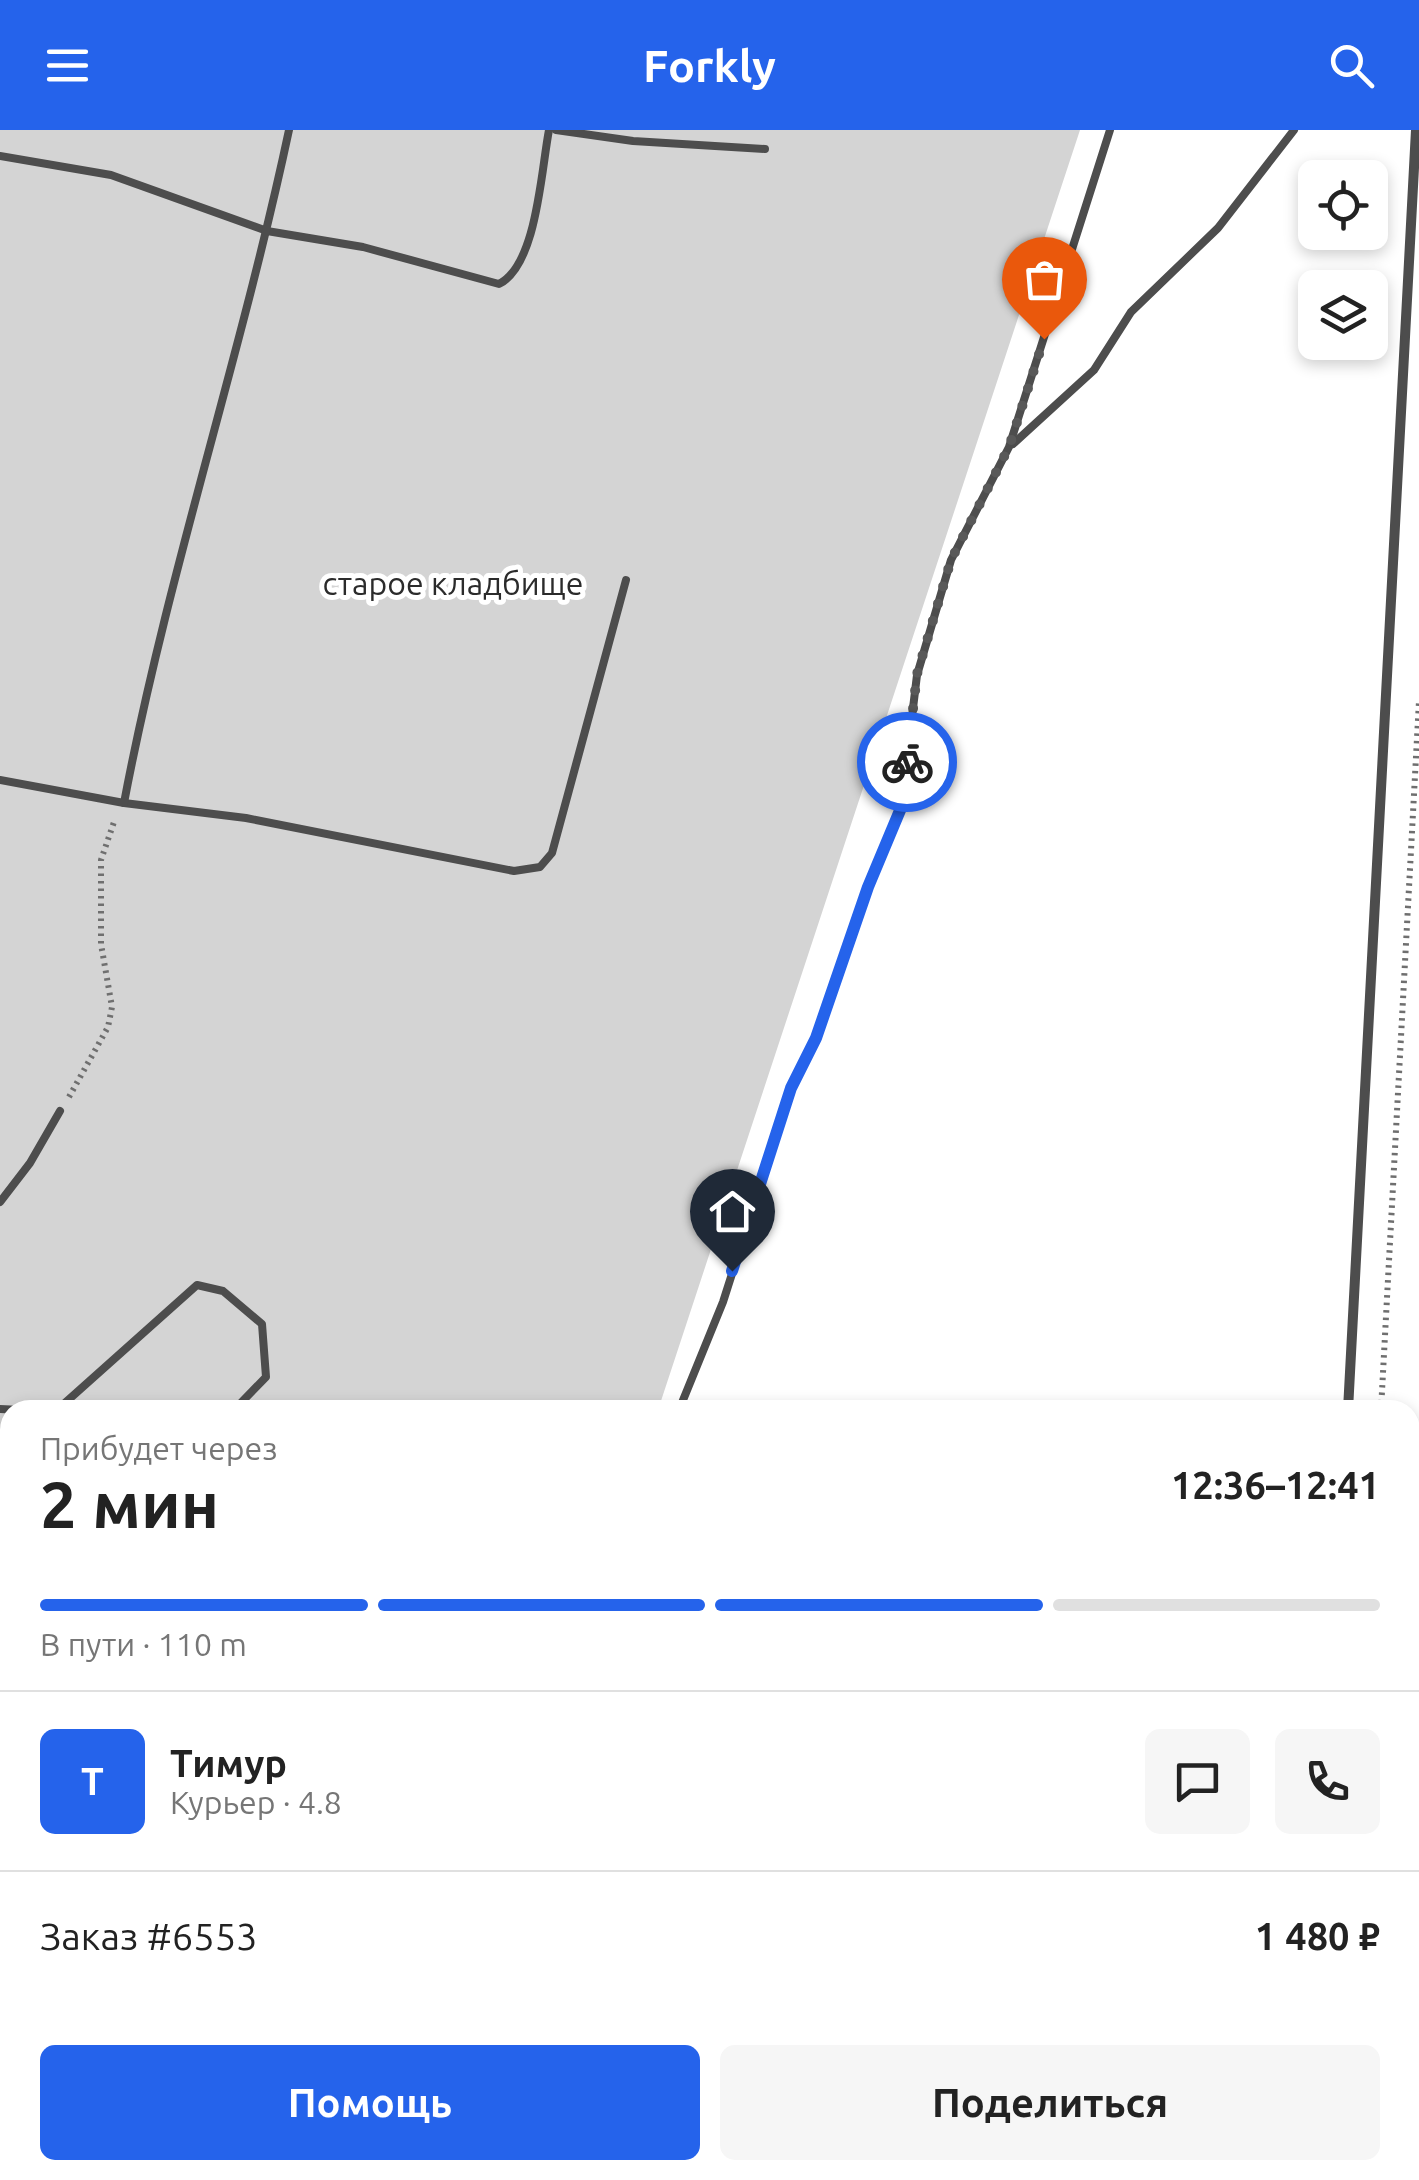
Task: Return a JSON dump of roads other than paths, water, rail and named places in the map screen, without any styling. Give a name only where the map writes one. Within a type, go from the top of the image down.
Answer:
[{"type":"street","points":[[1349,1400],[1416,130]]},
{"type":"lane","points":[[124,803],[142,708],[202,465],[267,231],[289,130]]},
{"type":"lane","points":[[0,156],[110,175],[267,231],[393,254],[499,284],[514,276],[525,256],[553,130],[683,145],[765,149]]},
{"type":"lane","points":[[683,1400],[724,1302],[791,1088],[816,1038],[868,887],[901,808],[917,674],[951,560],[1009,447],[1110,130]]},
{"type":"lane","points":[[1009,447],[1094,370],[1131,312],[1218,228],[1294,130]]},
{"type":"lane","points":[[0,780],[124,803],[246,818],[514,871],[540,866],[552,853],[626,580]]},
{"type":"lane","points":[[0,1202],[30,1163],[60,1111]]},
{"type":"lane","points":[[68,1400],[197,1285],[222,1291],[262,1324],[266,1377],[244,1400]]},
{"type":"park label","name":"старое кладбище","points":[[453,583]]}]
